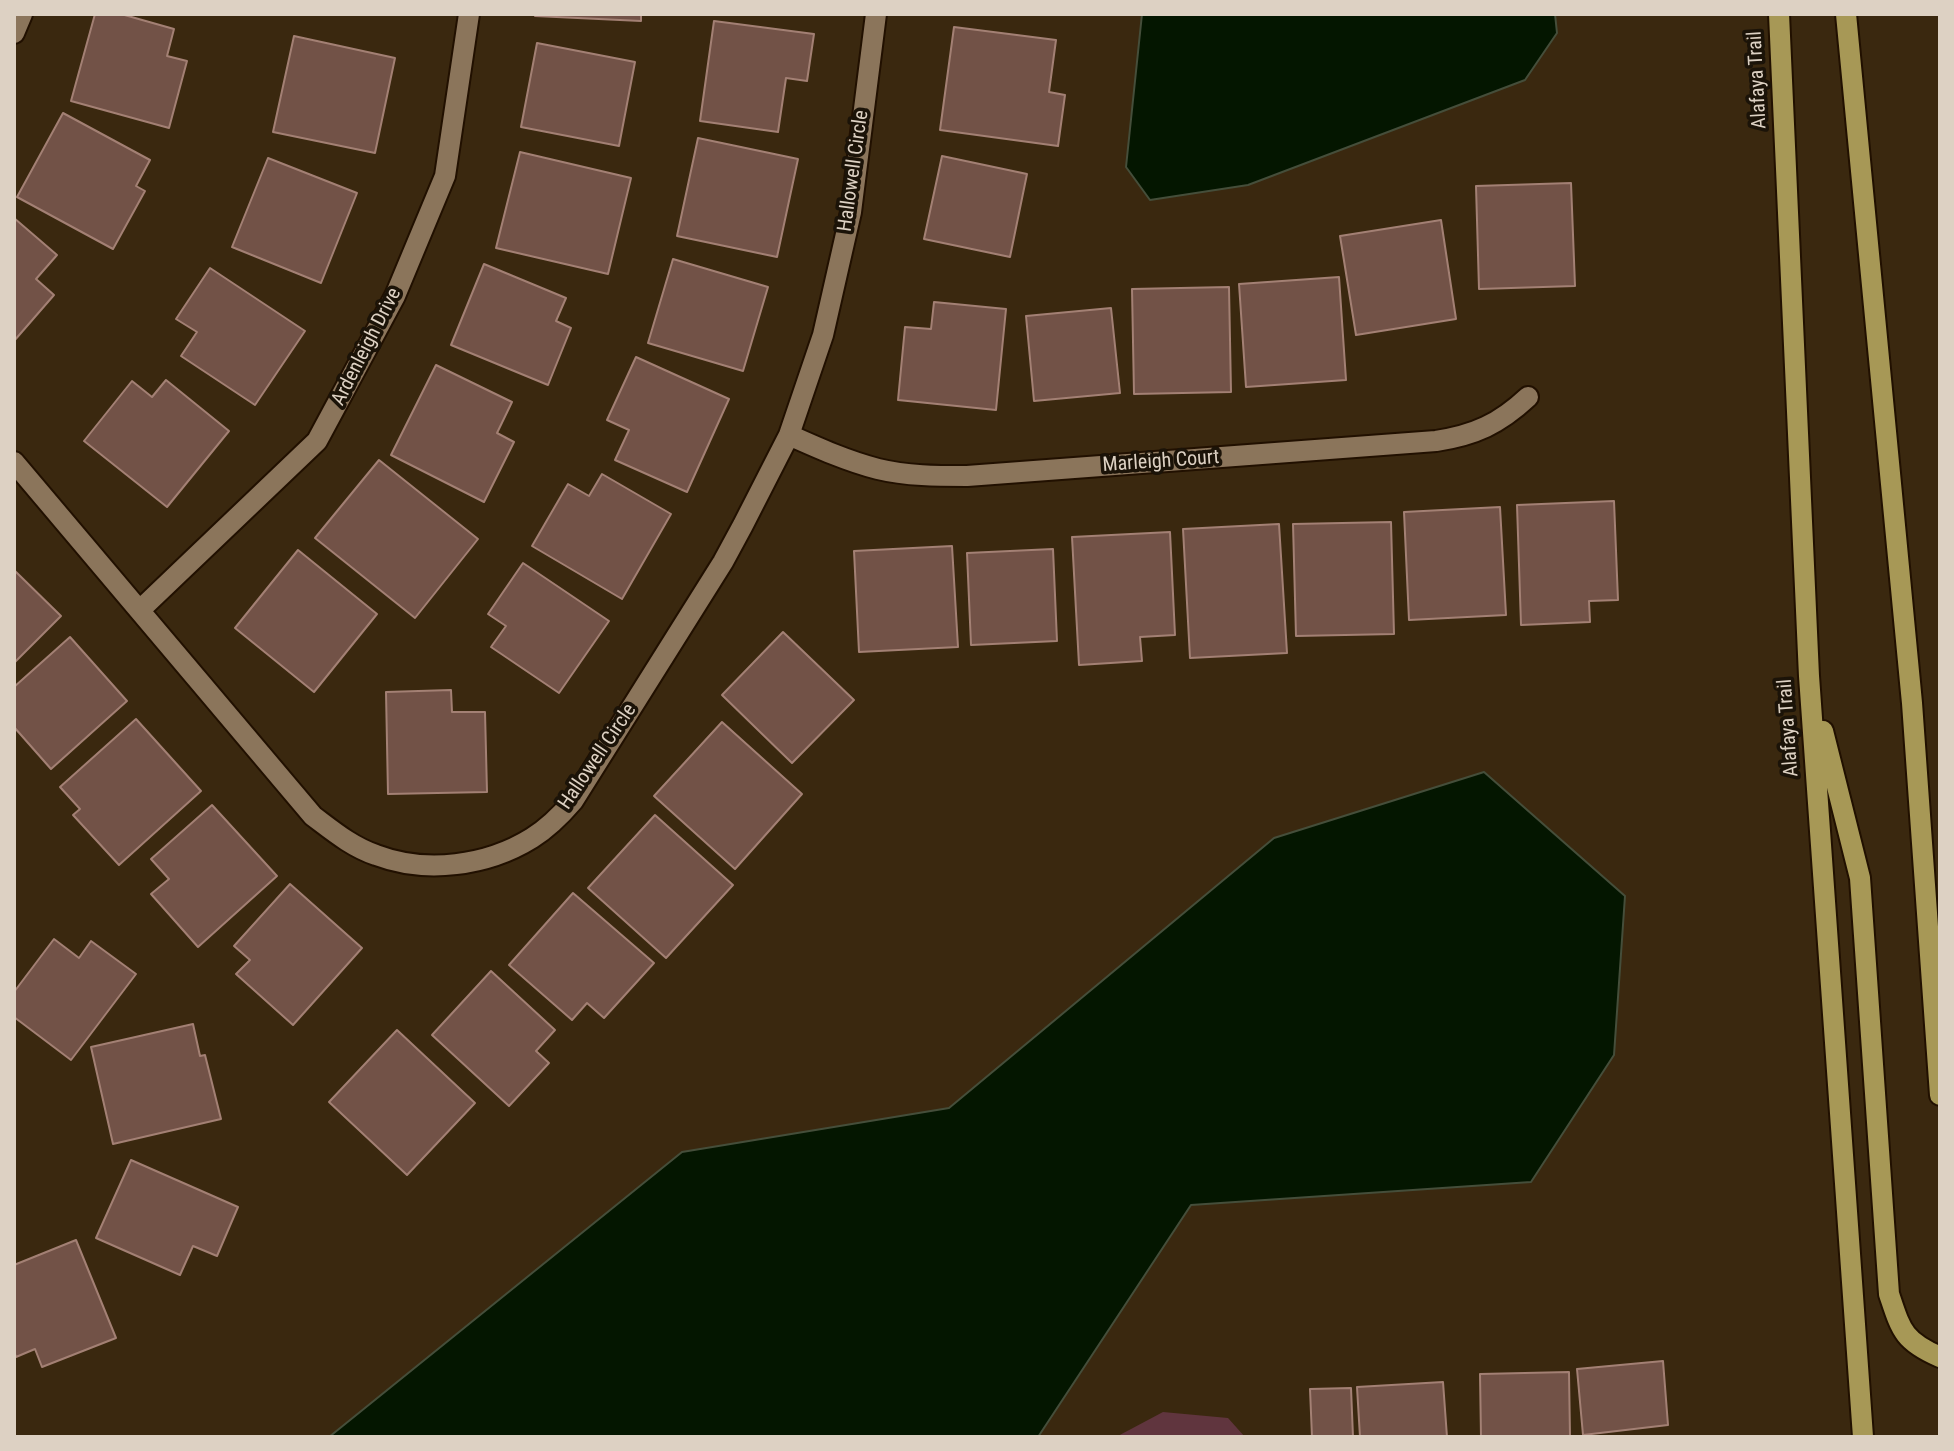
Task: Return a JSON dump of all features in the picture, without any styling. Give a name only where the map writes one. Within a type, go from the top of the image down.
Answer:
[{"type":"main road","name":"Alafaya Trail","points":[[1779,14],[1809,676],[1863,1437]]},
{"type":"main road","points":[[1846,14],[1912,703],[1940,1095]]},
{"type":"main road","points":[[1809,676],[1860,878],[1889,1294],[1900,1327],[1919,1347],[1940,1357]]},
{"type":"street","points":[[14,33],[22,14]]},
{"type":"street","name":"Ardenleigh Drive","points":[[140,610],[317,441],[395,296],[445,176],[469,14]]},
{"type":"street","name":"Hallowell Circle","points":[[14,462],[313,816],[344,839],[376,855],[409,864],[443,865],[478,861],[508,851],[556,820],[573,801],[723,562],[789,435],[823,335],[851,212],[876,14]]},
{"type":"street","name":"Marleigh Court","points":[[789,435],[881,470],[967,476],[1436,441],[1461,437],[1487,427],[1528,397]]},
{"type":"shaded area","points":[[1142,14],[1555,14],[1557,33],[1525,80],[1248,185],[1150,200],[1126,167]]},
{"type":"shaded area","points":[[1484,772],[1625,896],[1614,1055],[1531,1182],[1191,1205],[1038,1437],[329,1437],[682,1152],[949,1108],[1274,838]]},
{"type":"shaded area","points":[[1163,1412],[1228,1418],[1245,1437],[1116,1437]]},
{"type":"building","points":[[95,14],[121,14],[174,29],[167,56],[187,61],[169,128],[71,101]]},
{"type":"building","points":[[641,14],[641,21],[535,16]]},
{"type":"building","points":[[714,21],[814,34],[807,81],[786,78],[778,132],[700,121]]},
{"type":"building","points":[[954,27],[1056,40],[1049,92],[1065,95],[1058,146],[940,130]]},
{"type":"building","points":[[294,36],[395,58],[375,153],[273,132]]},
{"type":"building","points":[[537,43],[635,62],[619,146],[521,127]]},
{"type":"building","points":[[63,113],[150,160],[136,186],[145,191],[113,249],[17,197]]},
{"type":"building","points":[[698,138],[798,159],[777,257],[677,236]]},
{"type":"building","points":[[520,152],[631,178],[608,274],[496,248]]},
{"type":"building","points":[[942,156],[1027,174],[1010,257],[924,239]]},
{"type":"building","points":[[268,158],[357,193],[321,283],[232,247]]},
{"type":"building","points":[[1571,183],[1575,286],[1479,289],[1476,186]]},
{"type":"building","points":[[14,218],[57,255],[36,279],[54,295],[14,341]]},
{"type":"building","points":[[1441,220],[1456,319],[1356,335],[1340,236]]},
{"type":"building","points":[[673,259],[768,287],[743,371],[648,343]]},
{"type":"building","points":[[484,264],[566,298],[556,321],[571,328],[548,385],[451,345]]},
{"type":"building","points":[[210,268],[305,331],[255,405],[181,356],[197,332],[176,319]]},
{"type":"building","points":[[1339,277],[1346,380],[1246,387],[1239,284]]},
{"type":"building","points":[[1229,287],[1231,392],[1134,394],[1132,289]]},
{"type":"building","points":[[934,302],[1006,309],[996,410],[898,400],[905,327],[931,329]]},
{"type":"building","points":[[1111,308],[1120,393],[1034,401],[1026,316]]},
{"type":"building","points":[[636,357],[729,399],[687,492],[615,460],[629,430],[607,420]]},
{"type":"building","points":[[436,365],[512,402],[497,433],[514,442],[484,502],[391,455]]},
{"type":"building","points":[[166,380],[229,431],[167,507],[84,441],[132,381],[152,397]]},
{"type":"building","points":[[379,460],[478,539],[415,618],[315,538]]},
{"type":"building","points":[[602,474],[671,514],[622,599],[532,546],[568,484],[589,496]]},
{"type":"building","points":[[1614,501],[1618,600],[1589,601],[1590,622],[1521,625],[1517,505]]},
{"type":"building","points":[[1500,507],[1506,615],[1409,620],[1404,512]]},
{"type":"building","points":[[1391,522],[1394,634],[1296,636],[1293,524]]},
{"type":"building","points":[[1279,524],[1287,653],[1190,658],[1183,529]]},
{"type":"building","points":[[1170,532],[1175,635],[1140,637],[1142,661],[1079,665],[1072,537]]},
{"type":"building","points":[[952,546],[958,647],[859,652],[854,551]]},
{"type":"building","points":[[1053,549],[1057,641],[971,645],[967,553]]},
{"type":"building","points":[[298,550],[377,614],[314,692],[235,628]]},
{"type":"building","points":[[523,563],[609,621],[559,693],[491,647],[506,626],[488,614]]},
{"type":"building","points":[[14,570],[61,616],[14,663]]},
{"type":"building","points":[[783,632],[854,700],[792,763],[722,695]]},
{"type":"building","points":[[70,637],[127,701],[51,769],[14,727],[14,687]]},
{"type":"building","points":[[451,690],[452,712],[485,712],[487,792],[388,794],[386,692]]},
{"type":"building","points":[[136,719],[201,791],[119,865],[73,815],[80,809],[60,787]]},
{"type":"building","points":[[722,722],[802,794],[735,869],[654,796]]},
{"type":"building","points":[[212,805],[277,876],[198,947],[151,894],[169,879],[151,859]]},
{"type":"building","points":[[655,815],[733,885],[666,958],[588,888]]},
{"type":"building","points":[[290,884],[362,948],[293,1025],[236,974],[250,960],[234,946]]},
{"type":"building","points":[[573,893],[654,963],[604,1018],[587,1003],[572,1020],[509,965]]},
{"type":"building","points":[[54,939],[79,958],[91,941],[136,974],[71,1060],[14,1017],[14,992]]},
{"type":"building","points":[[491,971],[555,1030],[536,1051],[549,1063],[509,1106],[432,1035]]},
{"type":"building","points":[[193,1024],[200,1056],[205,1055],[221,1119],[113,1144],[91,1047]]},
{"type":"building","points":[[397,1030],[475,1103],[407,1175],[329,1102]]},
{"type":"building","points":[[131,1160],[238,1207],[217,1256],[193,1246],[180,1275],[96,1238]]},
{"type":"building","points":[[76,1240],[116,1338],[42,1367],[35,1349],[16,1357],[14,1265]]},
{"type":"building","points":[[1663,1361],[1668,1425],[1583,1435],[1577,1369]]},
{"type":"building","points":[[1569,1372],[1570,1437],[1481,1437],[1480,1374]]},
{"type":"building","points":[[1443,1382],[1447,1437],[1360,1437],[1357,1387]]},
{"type":"building","points":[[1351,1388],[1353,1437],[1312,1437],[1310,1389]]}]
